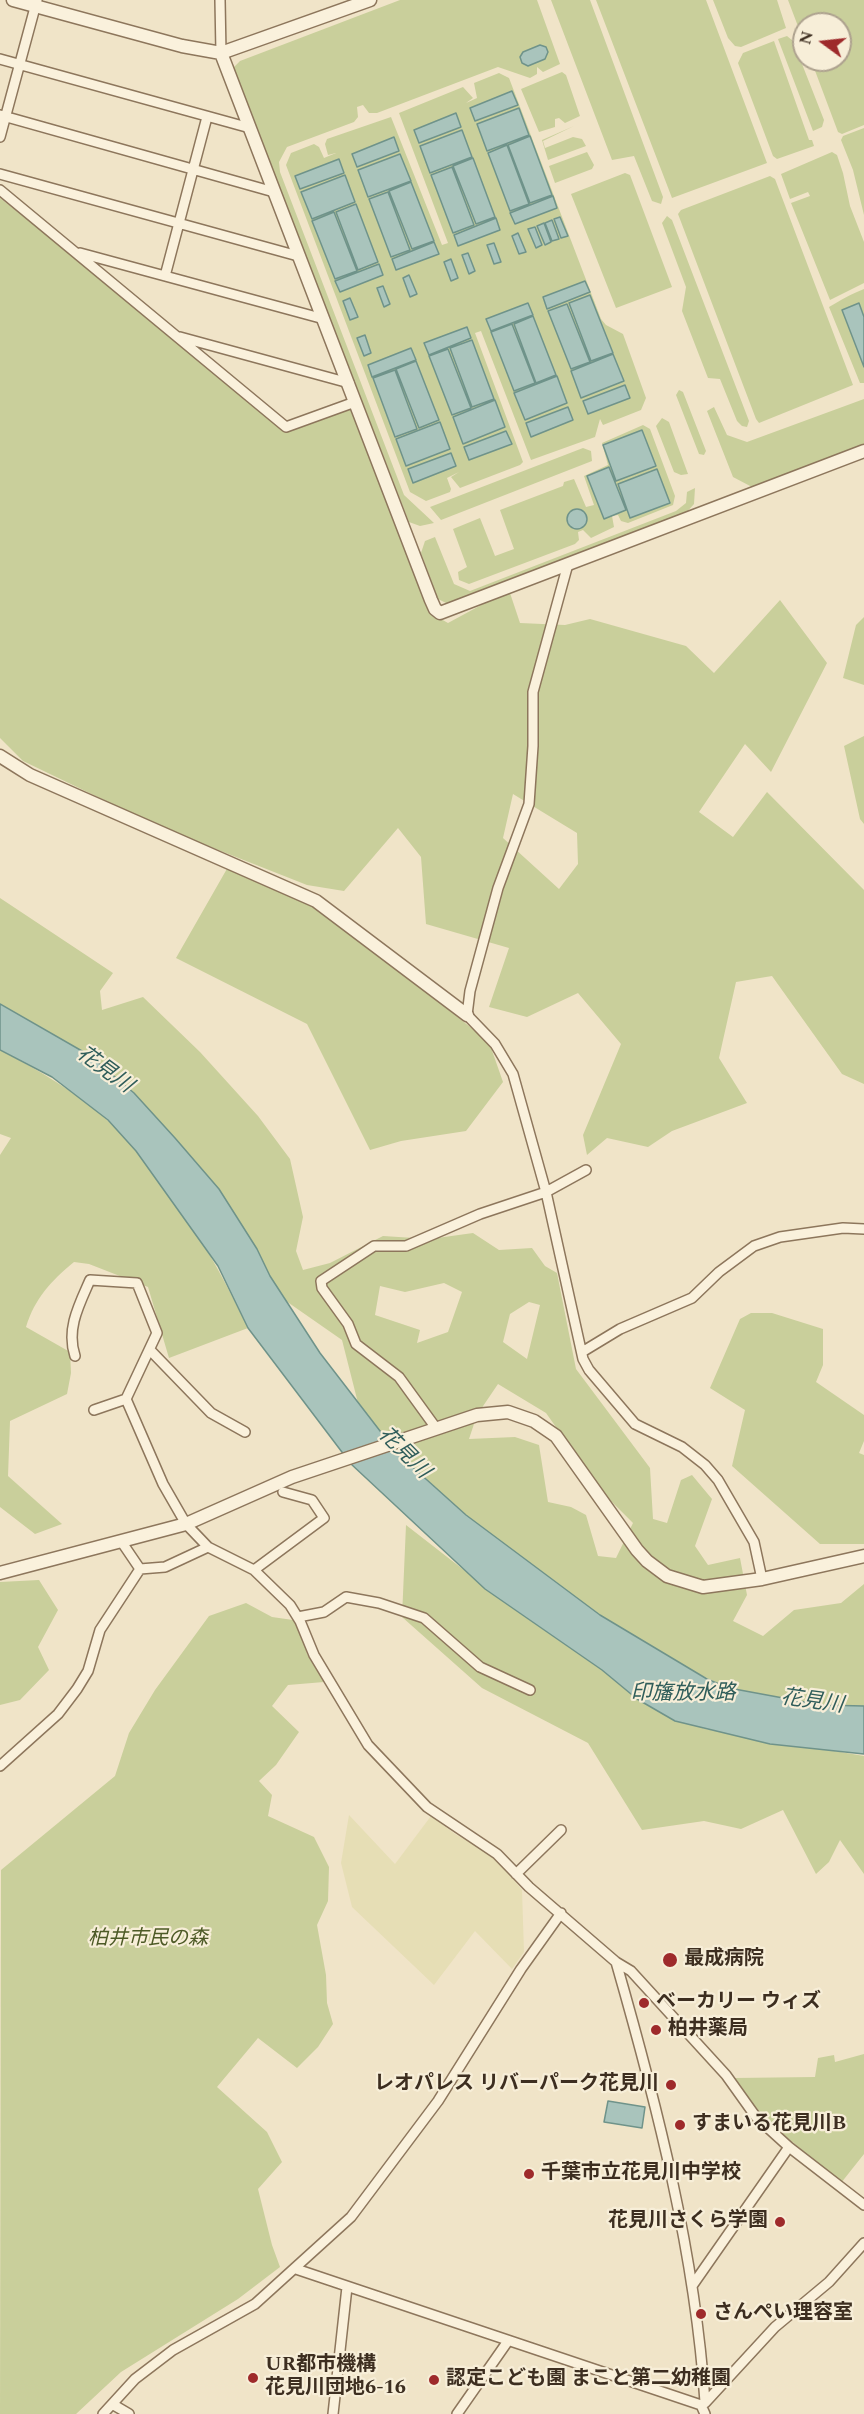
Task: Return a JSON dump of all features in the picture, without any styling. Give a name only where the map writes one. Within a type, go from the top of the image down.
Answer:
[{"type":"street","points":[[13,0],[36,3],[182,46],[221,53],[370,0]]},
{"type":"street","points":[[220,0],[221,53],[435,609],[441,613],[446,612],[864,452]]},
{"type":"street","points":[[0,137],[3,116],[36,3]]},
{"type":"street","points":[[0,59],[250,128]]},
{"type":"street","points":[[3,116],[274,192]]},
{"type":"street","points":[[165,276],[207,117]]},
{"type":"street","points":[[0,174],[298,255]]},
{"type":"street","points":[[0,190],[286,427],[355,402]]},
{"type":"street","points":[[75,251],[324,319]]},
{"type":"street","points":[[177,336],[349,383]]},
{"type":"street","points":[[467,1015],[470,991],[498,888],[529,804],[533,746],[533,692],[568,564]]},
{"type":"street","points":[[0,756],[30,775],[316,901],[467,1015],[495,1044],[513,1074],[546,1192],[582,1352],[589,1370],[635,1424],[682,1447],[705,1464],[718,1480],[754,1542],[762,1579]]},
{"type":"street","points":[[430,1430],[399,1377],[356,1344],[348,1324],[322,1288],[321,1281],[374,1246],[406,1246],[480,1214],[546,1192],[586,1170]]},
{"type":"street","points":[[582,1352],[620,1329],[692,1298],[719,1272],[754,1246],[780,1237],[843,1228],[864,1229]]},
{"type":"street","points":[[75,1356],[70,1335],[77,1309],[90,1280],[137,1283],[157,1334],[126,1399],[94,1410]]},
{"type":"street","points":[[150,1350],[211,1413],[245,1432]]},
{"type":"street","points":[[126,1399],[163,1484],[186,1524],[207,1547],[255,1570],[290,1605],[298,1617],[314,1655],[368,1745],[427,1807],[497,1854],[516,1874],[616,1962],[631,1971],[716,2063],[756,2117],[789,2147],[864,2205]]},
{"type":"street","points":[[0,1573],[186,1524],[292,1477],[477,1415],[508,1412],[534,1421],[556,1436],[637,1550],[661,1572],[703,1587],[762,1579],[864,1556]]},
{"type":"street","points":[[255,1570],[324,1518],[312,1500],[284,1492]]},
{"type":"street","points":[[121,1541],[140,1569]]},
{"type":"street","points":[[0,1766],[58,1714],[77,1689],[88,1671],[99,1630],[140,1569],[165,1566],[207,1547]]},
{"type":"street","points":[[298,1617],[324,1612],[346,1597],[379,1603],[424,1618],[480,1667],[530,1690]]},
{"type":"street","points":[[516,1874],[561,1830]]},
{"type":"street","points":[[103,2414],[135,2379],[173,2350],[236,2317],[296,2269],[351,2217],[438,2101],[521,1969],[561,1913]]},
{"type":"street","points":[[616,1962],[651,2084],[692,2286],[705,2408]]},
{"type":"street","points":[[692,2286],[789,2147]]},
{"type":"street","points":[[705,2408],[767,2336],[797,2306],[829,2282],[864,2243]]},
{"type":"street","points":[[296,2269],[617,2376],[705,2408]]},
{"type":"street","points":[[333,2414],[347,2287]]},
{"type":"street","points":[[457,2414],[508,2341]]},
{"type":"street","points":[[112,2404],[129,2414]]},
{"type":"shaded area","points":[[349,1815],[395,1864],[431,1816],[455,1834],[495,1857],[522,1890],[524,1952],[512,1969],[475,1931],[434,1985],[352,1907],[341,1863]]},
{"type":"green space","points":[[400,0],[537,0],[560,64],[543,72],[537,67],[537,74],[530,78],[498,67],[377,113],[369,113],[363,105],[357,107],[358,117],[354,122],[287,147],[279,162],[280,172],[404,495],[434,523],[420,526],[409,522],[233,68],[240,61]]},
{"type":"green space","points":[[551,0],[590,0],[663,197],[661,204],[652,201],[634,156],[612,160]]},
{"type":"green space","points":[[596,0],[706,0],[767,163],[672,198]]},
{"type":"green space","points":[[713,0],[777,0],[786,28],[741,47],[735,46],[728,38]]},
{"type":"green space","points":[[788,0],[864,0],[864,125],[842,134],[838,132],[816,72],[852,72],[852,12],[793,12]]},
{"type":"green space","points":[[787,36],[792,40],[792,72],[805,72],[824,120],[822,127],[813,131],[778,39]]},
{"type":"green space","points":[[774,41],[809,140],[812,140],[814,146],[777,159],[773,156],[738,63],[743,53]]},
{"type":"green space","points":[[562,72],[566,75],[580,116],[565,123],[559,118],[555,119],[555,127],[539,132],[521,89]]},
{"type":"green space","points":[[499,73],[509,78],[601,319],[606,325],[623,334],[646,398],[641,410],[603,425],[600,419],[595,437],[531,460],[481,331],[475,333],[523,462],[460,488],[451,477],[459,472],[447,478],[450,492],[426,501],[410,492],[286,165],[291,153],[314,144],[319,147],[324,158],[336,153],[328,155],[325,144],[327,139],[391,117],[442,245],[448,243],[399,113],[463,87],[473,98],[466,103],[477,98],[474,83]]},
{"type":"green space","points":[[574,126],[543,141],[545,148],[573,137],[582,139],[586,146],[548,160],[542,140]]},
{"type":"green space","points":[[864,128],[864,215],[853,170],[841,140],[843,136]]},
{"type":"green space","points":[[587,152],[594,165],[592,169],[555,183],[549,166]]},
{"type":"green space","points":[[832,152],[837,155],[850,206],[864,242],[864,283],[830,300],[791,203],[810,196],[808,192],[790,199],[781,174]]},
{"type":"green space","points":[[625,173],[630,175],[672,287],[616,308],[571,194]]},
{"type":"green space","points":[[770,176],[775,179],[853,385],[759,423],[678,214],[681,210]]},
{"type":"green space","points":[[0,198],[96,274],[286,432],[351,409],[403,532],[432,614],[448,623],[509,590],[520,623],[565,625],[590,619],[686,646],[714,673],[780,600],[827,663],[771,772],[745,744],[699,812],[733,837],[767,792],[864,890],[864,1084],[842,1074],[772,976],[736,982],[719,1058],[747,1103],[672,1131],[648,1147],[607,1138],[587,1155],[583,1135],[621,1044],[578,993],[527,1017],[489,1007],[509,948],[426,924],[421,857],[398,828],[344,891],[307,885],[160,827],[23,761],[0,738]],"holes":[[[513,794],[577,833],[578,864],[559,889],[503,838]]]},
{"type":"green space","points":[[667,216],[672,220],[749,421],[747,427],[737,421],[720,379],[708,378],[682,311],[686,287],[662,223]]},
{"type":"green space","points":[[864,289],[864,383],[860,383],[829,307]]},
{"type":"green space","points":[[679,390],[683,392],[706,451],[704,455],[699,454],[676,395]]},
{"type":"green space","points":[[864,399],[864,445],[752,487],[733,477],[707,411],[714,407],[727,435],[747,442]]},
{"type":"green space","points":[[662,418],[669,422],[688,474],[681,475],[674,472],[656,426]]},
{"type":"green space","points":[[643,425],[650,429],[675,496],[673,505],[628,523],[621,521],[618,515],[612,516],[614,527],[591,538],[583,530],[578,532],[579,540],[575,544],[469,584],[459,580],[458,572],[467,567],[453,529],[480,518],[495,556],[514,549],[500,510],[563,486],[564,482],[574,479],[586,507],[594,505],[584,476],[608,465],[602,443]]},
{"type":"green space","points":[[583,448],[591,451],[592,461],[441,520],[430,507]]},
{"type":"green space","points":[[695,488],[694,504],[686,513],[448,604],[438,599],[421,553],[425,541],[435,537],[454,584],[470,591],[676,511],[686,503],[687,492]]},
{"type":"green space","points":[[864,617],[864,685],[843,678],[856,625]]},
{"type":"green space","points":[[864,736],[864,824],[860,819],[844,746]]},
{"type":"green space","points":[[228,867],[323,910],[489,1042],[503,1082],[466,1131],[401,1141],[370,1150],[307,1024],[176,958]]},
{"type":"green space","points":[[0,898],[113,973],[100,991],[102,1010],[143,997],[200,1052],[258,1116],[290,1159],[303,1217],[296,1251],[303,1270],[330,1263],[383,1236],[430,1239],[473,1233],[499,1250],[532,1248],[545,1266],[557,1273],[576,1369],[650,1468],[653,1519],[667,1523],[681,1480],[692,1475],[712,1499],[695,1546],[708,1565],[740,1558],[747,1595],[733,1621],[763,1636],[794,1610],[841,1603],[864,1584],[864,1706],[821,1705],[729,1688],[683,1667],[600,1615],[466,1515],[397,1453],[358,1403],[342,1340],[286,1301],[252,1253],[219,1189],[134,1093],[89,1055],[0,1004]],"holes":[[[444,1283],[462,1292],[448,1332],[417,1343],[420,1330],[375,1315],[380,1286],[405,1292]],[[529,1302],[540,1305],[527,1359],[503,1342],[510,1314]],[[498,1384],[546,1413],[602,1492],[633,1523],[616,1558],[598,1556],[586,1515],[571,1507],[548,1502],[539,1445],[515,1437],[469,1439],[477,1415]]]},
{"type":"green space","points":[[0,1050],[69,1090],[95,1109],[129,1141],[169,1190],[187,1217],[220,1273],[248,1328],[169,1358],[148,1287],[89,1264],[74,1262],[58,1276],[39,1299],[26,1327],[70,1352],[71,1373],[67,1394],[10,1421],[8,1476],[62,1524],[35,1534],[0,1507],[0,1155],[11,1138],[0,1134]]},
{"type":"green space","points":[[751,1313],[772,1313],[823,1329],[823,1365],[816,1382],[864,1415],[864,1441],[859,1453],[864,1455],[864,1544],[820,1544],[732,1466],[745,1410],[710,1388],[740,1319]]},
{"type":"green space","points":[[406,1525],[514,1609],[602,1670],[637,1699],[705,1729],[864,1756],[864,1874],[840,1840],[829,1862],[816,1874],[783,1810],[741,1829],[704,1821],[642,1830],[588,1743],[482,1688],[402,1617]]},
{"type":"green space","points":[[39,1580],[58,1610],[38,1647],[49,1670],[20,1700],[0,1705],[0,1582]]},
{"type":"green space","name":"柏井市民の森","points":[[246,1603],[272,1617],[300,1621],[307,1654],[324,1682],[288,1685],[272,1706],[299,1732],[276,1765],[259,1781],[272,1795],[268,1816],[314,1837],[329,1867],[328,1901],[317,1925],[326,1975],[327,2003],[333,2024],[318,2047],[297,2068],[258,2038],[217,2087],[267,2132],[282,2162],[258,2189],[280,2267],[238,2299],[121,2372],[76,2414],[0,2414],[1,1870],[115,1776],[129,1733],[155,1690],[209,1616]]},
{"type":"green space","points":[[864,2054],[864,2154],[841,2183],[763,2117],[735,2078],[815,2077],[818,2058],[834,2055],[835,2062]]},
{"type":"water","points":[[540,45],[546,47],[548,52],[545,59],[528,66],[522,63],[520,57],[523,52]]},
{"type":"water","points":[[512,91],[518,105],[475,121],[470,108]]},
{"type":"water","points":[[519,108],[529,135],[487,151],[477,124]]},
{"type":"water","points":[[456,113],[461,127],[419,143],[414,130]]},
{"type":"water","points":[[462,130],[472,157],[430,173],[420,146]]},
{"type":"water","points":[[530,136],[552,195],[530,203],[508,145]]},
{"type":"water","points":[[394,137],[399,151],[357,167],[352,154]]},
{"type":"water","points":[[507,145],[529,204],[510,211],[488,153]]},
{"type":"water","points":[[400,154],[411,181],[368,197],[358,170]]},
{"type":"water","points":[[473,158],[495,217],[476,224],[453,166]]},
{"type":"water","points":[[339,159],[344,173],[300,189],[295,176]]},
{"type":"water","points":[[452,167],[474,225],[453,233],[431,175]]},
{"type":"water","points":[[345,175],[355,202],[312,219],[301,192]]},
{"type":"water","points":[[411,182],[434,241],[412,249],[389,191]]},
{"type":"water","points":[[388,192],[410,250],[391,257],[369,199]]},
{"type":"water","points":[[553,196],[557,208],[515,224],[510,213]]},
{"type":"water","points":[[356,204],[378,262],[358,270],[336,212]]},
{"type":"water","points":[[334,212],[357,271],[335,279],[312,221]]},
{"type":"water","points":[[560,217],[568,236],[561,238],[554,219]]},
{"type":"water","points":[[496,218],[500,230],[458,246],[454,235]]},
{"type":"water","points":[[552,220],[559,239],[552,241],[545,223]]},
{"type":"water","points":[[544,223],[551,242],[545,245],[537,226]]},
{"type":"water","points":[[535,227],[542,245],[536,248],[528,229]]},
{"type":"water","points":[[518,233],[526,252],[519,254],[512,236]]},
{"type":"water","points":[[434,242],[439,254],[396,270],[392,259]]},
{"type":"water","points":[[494,243],[501,262],[494,264],[487,245]]},
{"type":"water","points":[[468,253],[475,271],[469,274],[462,255]]},
{"type":"water","points":[[451,259],[458,278],[451,281],[444,262]]},
{"type":"water","points":[[379,264],[383,275],[340,292],[335,281]]},
{"type":"water","points":[[409,275],[417,294],[410,297],[403,278]]},
{"type":"water","points":[[585,281],[590,292],[547,309],[543,297]]},
{"type":"water","points":[[383,286],[390,304],[384,307],[377,288]]},
{"type":"water","points":[[590,295],[613,353],[591,361],[569,303]]},
{"type":"water","points":[[350,298],[358,317],[350,320],[343,301]]},
{"type":"water","points":[[528,303],[533,315],[491,331],[486,319]]},
{"type":"water","points":[[859,303],[864,317],[864,367],[842,310]]},
{"type":"water","points":[[567,304],[590,362],[571,369],[548,311]]},
{"type":"water","points":[[533,316],[556,375],[536,383],[514,324]]},
{"type":"water","points":[[512,324],[535,383],[514,391],[491,332]]},
{"type":"water","points":[[467,327],[471,338],[429,355],[424,343]]},
{"type":"water","points":[[365,335],[371,353],[364,356],[357,338]]},
{"type":"water","points":[[472,340],[494,399],[472,407],[450,348]]},
{"type":"water","points":[[411,348],[416,360],[372,377],[368,365]]},
{"type":"water","points":[[448,349],[471,408],[452,415],[429,356]]},
{"type":"water","points":[[613,354],[624,381],[581,398],[571,371]]},
{"type":"water","points":[[416,361],[439,420],[419,428],[396,369]]},
{"type":"water","points":[[395,370],[417,429],[395,437],[373,378]]},
{"type":"water","points":[[557,376],[567,403],[525,420],[514,393]]},
{"type":"water","points":[[625,385],[630,398],[588,414],[583,401]]},
{"type":"water","points":[[495,400],[505,427],[463,444],[453,417]]},
{"type":"water","points":[[568,407],[573,420],[531,437],[526,423]]},
{"type":"water","points":[[440,422],[450,449],[406,466],[396,439]]},
{"type":"water","points":[[642,430],[656,466],[616,481],[603,445]]},
{"type":"water","points":[[506,431],[512,444],[469,460],[464,447]]},
{"type":"water","points":[[451,453],[456,466],[413,483],[408,469]]},
{"type":"water","points":[[609,467],[626,510],[604,519],[587,476]]},
{"type":"water","points":[[657,469],[670,503],[630,518],[618,484]]},
{"type":"water","points":[[577,509],[584,512],[587,519],[584,526],[577,529],[570,526],[567,519],[570,512]]},
{"type":"water","name":"印旛放水路","points":[[0,1004],[89,1055],[134,1093],[219,1189],[257,1249],[270,1276],[320,1353],[397,1453],[466,1515],[600,1615],[707,1679],[729,1688],[821,1705],[864,1706],[864,1754],[770,1744],[675,1721],[637,1699],[602,1670],[485,1589],[351,1464],[248,1328],[218,1266],[136,1151],[108,1120],[52,1077],[0,1050]]},
{"type":"water","points":[[608,2101],[645,2107],[642,2128],[604,2122]]},
{"type":"place","name":"最成病院","points":[[670,1960]]},
{"type":"place","name":"ベーカリー ウィズ","points":[[644,2003]]},
{"type":"place","name":"柏井薬局","points":[[656,2030]]},
{"type":"place","name":"レオパレス リバーパーク花見川","points":[[671,2085]]},
{"type":"place","name":"すまいる花見川B","points":[[680,2125]]},
{"type":"place","name":"千葉市立花見川中学校","points":[[529,2174]]},
{"type":"place","name":"花見川さくら学園","points":[[780,2222]]},
{"type":"place","name":"さんぺい理容室","points":[[701,2314]]},
{"type":"place","name":"UR都市機構 花見川団地6-16","points":[[253,2378]]},
{"type":"place","name":"認定こども園 まこと第二幼稚園","points":[[434,2380]]},
{"type":"water label","name":"花見川","points":[[104,1071]]},
{"type":"water label","name":"花見川","points":[[403,1454]]},
{"type":"water label","name":"花見川","points":[[812,1703]]}]
